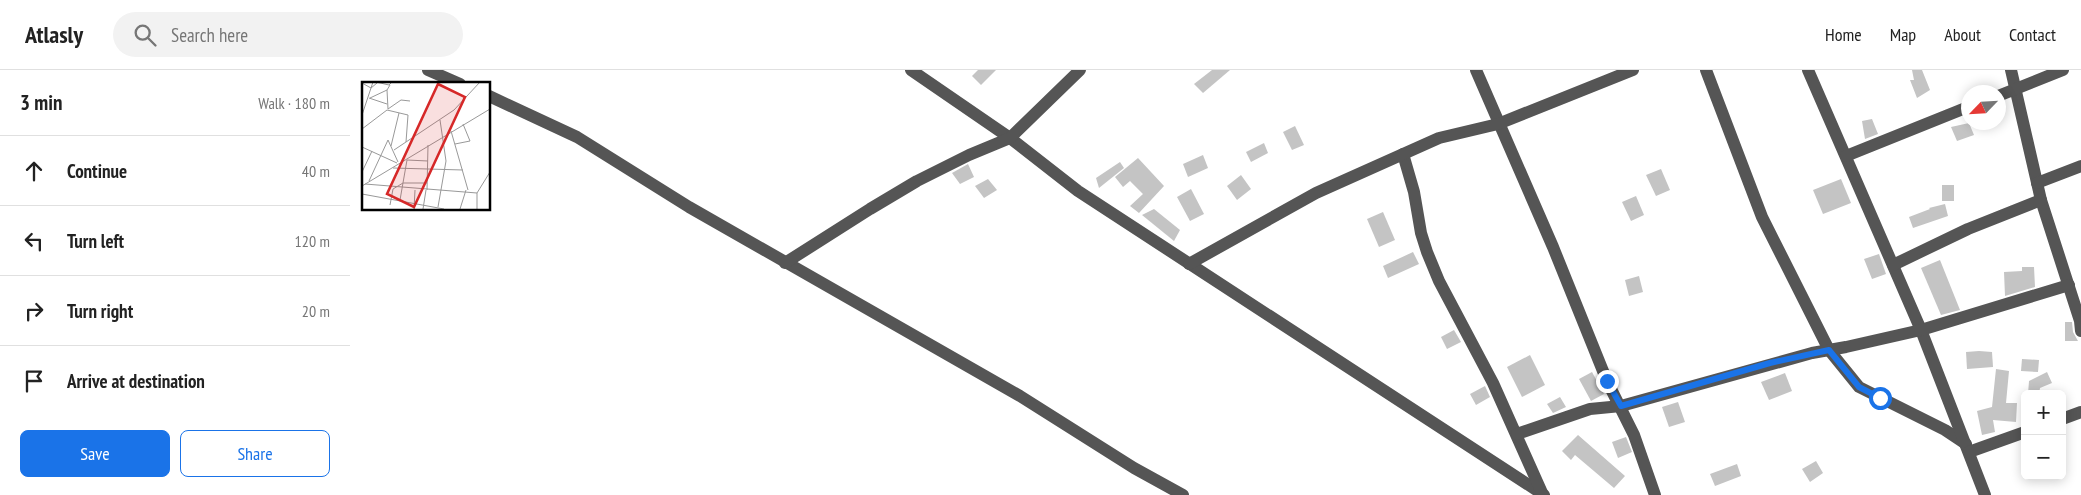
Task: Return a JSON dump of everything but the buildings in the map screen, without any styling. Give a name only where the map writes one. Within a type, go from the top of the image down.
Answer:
[{"type":"street","points":[[428,70],[455,82]]},
{"type":"street","points":[[911,70],[1010,138],[1078,191],[1544,495]]},
{"type":"street","points":[[785,263],[870,208],[917,181],[969,155],[1010,138],[1080,70]]},
{"type":"street","points":[[1476,70],[1553,247],[1607,381],[1634,435],[1655,495]]},
{"type":"street","points":[[1189,264],[1316,193],[1439,138],[1498,124],[1633,70]]},
{"type":"street","points":[[1706,70],[1762,218],[1829,350],[1859,387],[1945,430],[1968,448]]},
{"type":"street","points":[[1808,70],[1894,265],[1985,495]]},
{"type":"street","points":[[2011,70],[2041,200],[2081,324]]},
{"type":"street","points":[[2006,93],[2063,70]]},
{"type":"street","points":[[490,96],[577,137],[689,207],[1020,396],[1134,468],[1183,495]]},
{"type":"street","points":[[1846,156],[1961,111]]},
{"type":"street","points":[[1403,154],[1414,192],[1421,233],[1427,252],[1439,281],[1493,383],[1544,495]]},
{"type":"street","points":[[2037,183],[2081,166]]},
{"type":"street","points":[[1894,265],[1968,229],[2041,200]]},
{"type":"street","points":[[1516,434],[1590,409],[1621,406],[1770,363],[1921,330],[2069,285]]},
{"type":"street","points":[[2066,418],[2081,412]]},
{"type":"street","points":[[1968,448],[2021,433]]},
{"type":"route","points":[[1607,381],[1621,406],[1770,363],[1812,352],[1829,350],[1859,387],[1880,398]]}]
